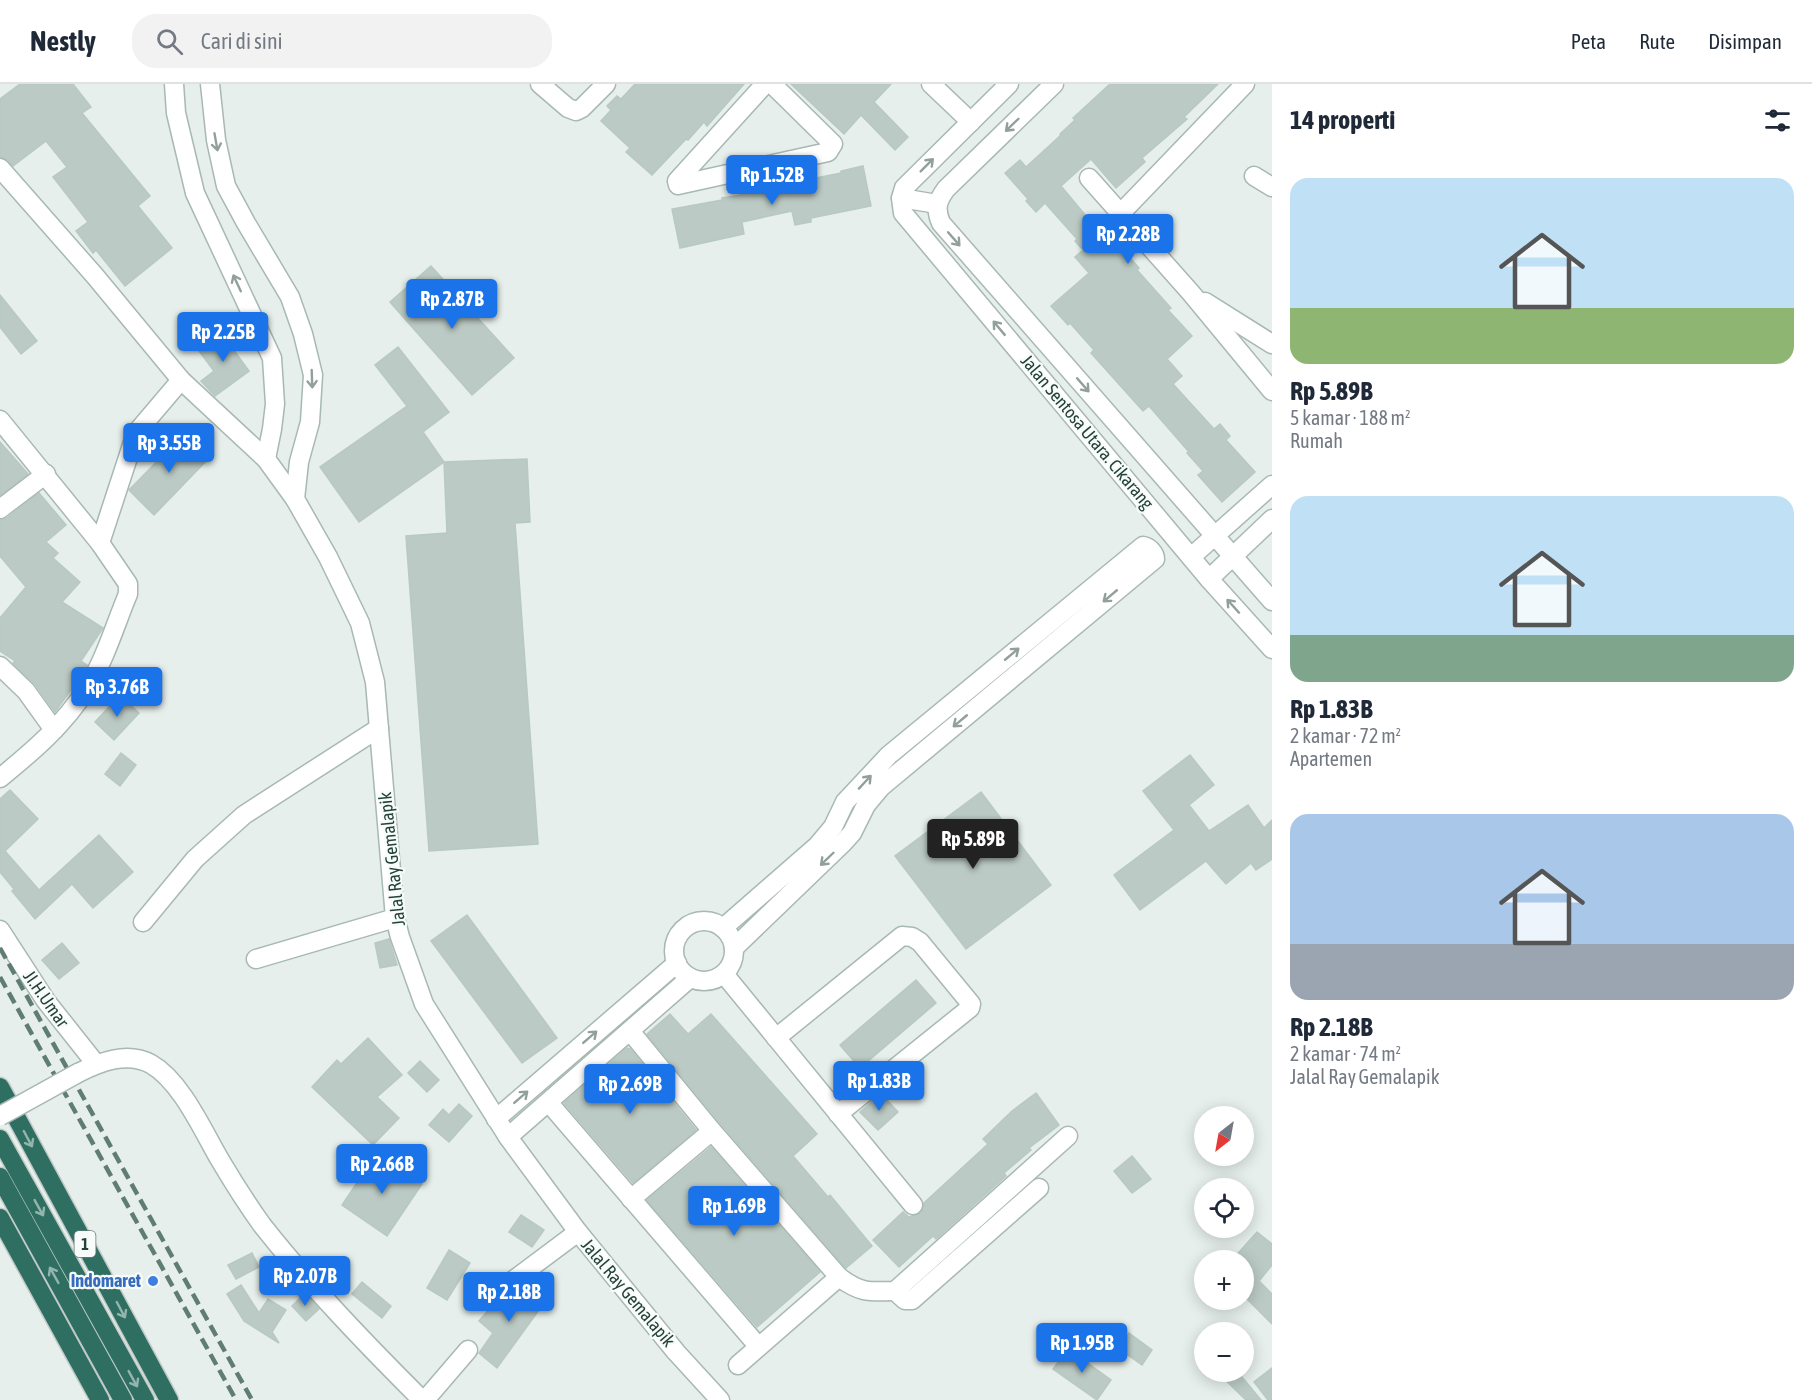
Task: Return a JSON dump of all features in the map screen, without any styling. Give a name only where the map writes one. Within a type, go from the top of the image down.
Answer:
[{"type":"highway","name":"1","points":[[0,1087],[169,1400]]},
{"type":"highway","name":"1","points":[[0,1139],[145,1400]]},
{"type":"highway","name":"1","points":[[0,1177],[123,1400]]},
{"type":"highway","points":[[0,1218],[100,1400]]},
{"type":"street","points":[[174,84],[176,114],[195,193],[272,358],[275,404],[266,459]]},
{"type":"street","points":[[210,84],[216,141],[226,186],[290,297],[303,334],[313,375],[310,422],[299,462],[295,499]]},
{"type":"street","points":[[540,84],[568,108],[576,111],[606,84]]},
{"type":"street","points":[[765,84],[677,181],[678,185],[828,152],[831,149],[833,144],[772,84]]},
{"type":"street","points":[[931,84],[971,122]]},
{"type":"street","points":[[1009,84],[904,188],[902,206],[942,196],[1054,84]]},
{"type":"street","points":[[1119,214],[1245,84]]},
{"type":"street","name":"Jalal Ray Gemalapik","points":[[1,172],[95,276],[181,380],[266,459],[295,499],[333,567],[360,623],[375,682],[395,918],[424,1004],[508,1137],[578,1232],[676,1352],[720,1400]]},
{"type":"street","points":[[1254,176],[1272,187]]},
{"type":"street","points":[[1089,178],[1191,293],[1272,391]]},
{"type":"street","name":"Jalan Sentosa Utara. Cikarang","points":[[942,196],[937,214],[941,223],[1272,601]]},
{"type":"street","name":"Jalan Sentosa Utara. Cikarang","points":[[902,206],[1209,579],[1272,649]]},
{"type":"street","points":[[1191,293],[1272,344]]},
{"type":"street","points":[[100,543],[136,433],[181,380]]},
{"type":"street","points":[[0,420],[100,543],[128,584],[128,594],[87,689],[54,730],[0,778]]},
{"type":"street","points":[[0,509],[46,474]]},
{"type":"street","points":[[1191,557],[1272,485]]},
{"type":"street","points":[[1209,579],[1272,519]]},
{"type":"street","points":[[723,928],[818,846],[836,821],[845,802],[890,755],[1143,546],[1155,555],[1155,559],[881,787],[866,805],[852,833],[734,948]]},
{"type":"street","points":[[0,666],[26,690],[54,730]]},
{"type":"street","points":[[143,922],[195,859],[244,815],[379,728]]},
{"type":"street","points":[[836,821],[852,833]]},
{"type":"street","points":[[256,959],[395,918]]},
{"type":"street","points":[[706,921],[723,928],[731,937],[734,948],[734,958],[724,974],[704,981],[690,978],[682,972],[677,963],[675,946],[682,930],[698,922],[706,921]]},
{"type":"street","name":"JI.H.Umar","points":[[0,930],[46,1001],[96,1064]]},
{"type":"street","points":[[776,1038],[902,936],[912,937],[920,942],[971,1004],[970,1008],[838,1114]]},
{"type":"street","points":[[496,1119],[677,963]]},
{"type":"street","points":[[724,974],[913,1205]]},
{"type":"street","points":[[508,1137],[690,978]]},
{"type":"street","points":[[630,1031],[712,1131],[839,1277],[854,1288],[873,1292],[895,1291],[1068,1136]]},
{"type":"street","points":[[0,1116],[96,1064],[117,1059],[143,1061],[151,1064],[167,1078],[187,1103],[262,1224],[369,1348],[423,1400],[468,1350]]},
{"type":"street","points":[[549,1103],[758,1346]]},
{"type":"street","points":[[631,1199],[712,1131]]},
{"type":"street","points":[[895,1291],[905,1300],[912,1300],[1039,1188]]},
{"type":"street","points":[[502,1288],[578,1232]]},
{"type":"street","points":[[738,1365],[839,1277]]},
{"type":"building","points":[[20,84],[73,84],[91,107],[82,113],[150,196],[138,206],[172,248],[125,286],[96,250],[93,253],[76,231],[88,222],[53,177],[67,167],[46,141],[13,166],[8,160],[0,157],[0,99]]},
{"type":"building","points":[[635,84],[744,84],[707,126],[704,122],[652,175],[626,152],[630,148],[601,121],[611,110],[607,106],[617,96],[621,99]]},
{"type":"building","points":[[791,84],[891,84],[874,102],[908,137],[895,150],[861,115],[844,134]]},
{"type":"building","points":[[1110,84],[1218,84],[1184,117],[1187,119],[1142,158],[1145,162],[1116,188],[1091,159],[1061,186],[1101,234],[1105,230],[1139,268],[1137,270],[1171,308],[1168,310],[1192,336],[1167,359],[1182,376],[1173,384],[1214,429],[1220,424],[1230,436],[1226,440],[1255,472],[1222,502],[1198,475],[1203,471],[1187,453],[1189,452],[1149,406],[1143,411],[1091,353],[1094,350],[1051,306],[1089,273],[1075,257],[1083,250],[1075,241],[1077,239],[1045,203],[1036,212],[1026,201],[1028,199],[1005,173],[1020,160],[1026,167],[1061,135],[1075,120],[1073,118]]},
{"type":"building","points":[[863,166],[871,206],[811,218],[811,222],[795,225],[792,211],[742,222],[744,234],[680,248],[672,209],[741,195],[740,190],[781,182],[781,180],[800,176],[801,181]]},
{"type":"building","points":[[431,266],[514,358],[472,395],[390,302]]},
{"type":"building","points":[[0,295],[37,341],[21,354],[0,327]]},
{"type":"building","points":[[229,329],[240,344],[233,349],[249,371],[215,396],[201,381],[214,371],[199,351]]},
{"type":"building","points":[[398,347],[449,412],[423,432],[444,462],[359,522],[320,467],[407,406],[375,365]]},
{"type":"building","points":[[185,433],[210,457],[154,515],[129,490]]},
{"type":"building","points":[[0,442],[28,474],[0,495]]},
{"type":"building","points":[[527,459],[530,522],[515,523],[538,844],[429,851],[406,536],[447,533],[444,462]]},
{"type":"building","points":[[39,493],[66,525],[46,542],[58,553],[53,558],[80,582],[62,602],[103,628],[81,661],[87,665],[84,672],[55,712],[35,684],[13,663],[15,661],[0,651],[0,618],[26,587],[0,556],[0,520],[7,518]]},
{"type":"building","points":[[120,695],[139,713],[114,740],[95,722]]},
{"type":"building","points":[[121,753],[136,765],[120,786],[105,774]]},
{"type":"building","points":[[1190,755],[1214,785],[1189,805],[1209,831],[1248,805],[1264,828],[1272,820],[1272,859],[1256,870],[1251,863],[1226,884],[1206,861],[1140,910],[1114,875],[1174,830],[1143,791]]},
{"type":"building","points":[[10,790],[38,819],[5,851],[39,890],[99,835],[133,872],[93,908],[72,884],[35,919],[0,872],[0,799]]},
{"type":"building","points":[[981,792],[1051,885],[966,949],[895,856]]},
{"type":"building","points":[[467,915],[557,1038],[522,1063],[431,941]]},
{"type":"building","points":[[389,939],[397,965],[380,968],[375,943]]},
{"type":"building","points":[[62,943],[79,963],[59,979],[42,960]]},
{"type":"building","points":[[916,980],[936,1003],[860,1068],[840,1045]]},
{"type":"building","points":[[670,1014],[688,1034],[711,1014],[817,1134],[793,1156],[828,1197],[830,1195],[872,1246],[846,1268],[721,1124],[647,1034]]},
{"type":"building","points":[[368,1038],[402,1075],[377,1097],[399,1118],[373,1145],[312,1087],[337,1060],[341,1064]]},
{"type":"building","points":[[627,1048],[696,1130],[633,1183],[564,1103]]},
{"type":"building","points":[[420,1061],[439,1080],[427,1092],[408,1073]]},
{"type":"building","points":[[1036,1093],[1059,1125],[1029,1148],[1031,1150],[1004,1173],[1006,1176],[936,1239],[933,1236],[899,1267],[873,1240],[903,1212],[909,1217],[921,1213],[924,1203],[988,1144],[983,1139],[1012,1111]]},
{"type":"building","points":[[881,1094],[898,1112],[878,1130],[860,1112]]},
{"type":"building","points":[[459,1104],[472,1116],[449,1142],[429,1125],[443,1109],[449,1115]]},
{"type":"building","points":[[711,1147],[820,1272],[757,1327],[647,1200]]},
{"type":"building","points":[[377,1153],[422,1184],[387,1236],[342,1205]]},
{"type":"building","points":[[1132,1156],[1151,1179],[1132,1193],[1114,1171]]},
{"type":"building","points":[[521,1215],[544,1230],[532,1247],[509,1232]]},
{"type":"building","points":[[1257,1232],[1272,1244],[1272,1265],[1259,1281],[1272,1294],[1272,1324],[1254,1306],[1254,1250],[1241,1250]]},
{"type":"building","points":[[449,1250],[470,1263],[447,1300],[427,1288]]},
{"type":"building","points":[[252,1253],[259,1267],[236,1279],[228,1265]]},
{"type":"building","points":[[362,1282],[391,1306],[382,1318],[352,1294]]},
{"type":"building","points":[[241,1285],[259,1313],[268,1299],[286,1310],[272,1332],[279,1343],[244,1321],[227,1294]]},
{"type":"building","points":[[526,1285],[547,1299],[497,1368],[479,1353],[493,1333],[479,1321],[498,1299],[505,1305],[512,1295]]},
{"type":"building","points":[[305,1293],[319,1309],[306,1321],[292,1306]]},
{"type":"building","points":[[1129,1333],[1152,1350],[1142,1365],[1118,1348]]},
{"type":"building","points":[[1068,1349],[1111,1380],[1097,1400],[1053,1369]]},
{"type":"building","points":[[1272,1368],[1272,1400],[1268,1400],[1254,1382]]},
{"type":"building","points":[[1227,1382],[1246,1382],[1261,1400],[1246,1400]]},
{"type":"railway","points":[[0,948],[252,1400]]},
{"type":"railway","points":[[0,977],[236,1400]]},
{"type":"place","name":"Indomaret","points":[[153,1281]]}]
